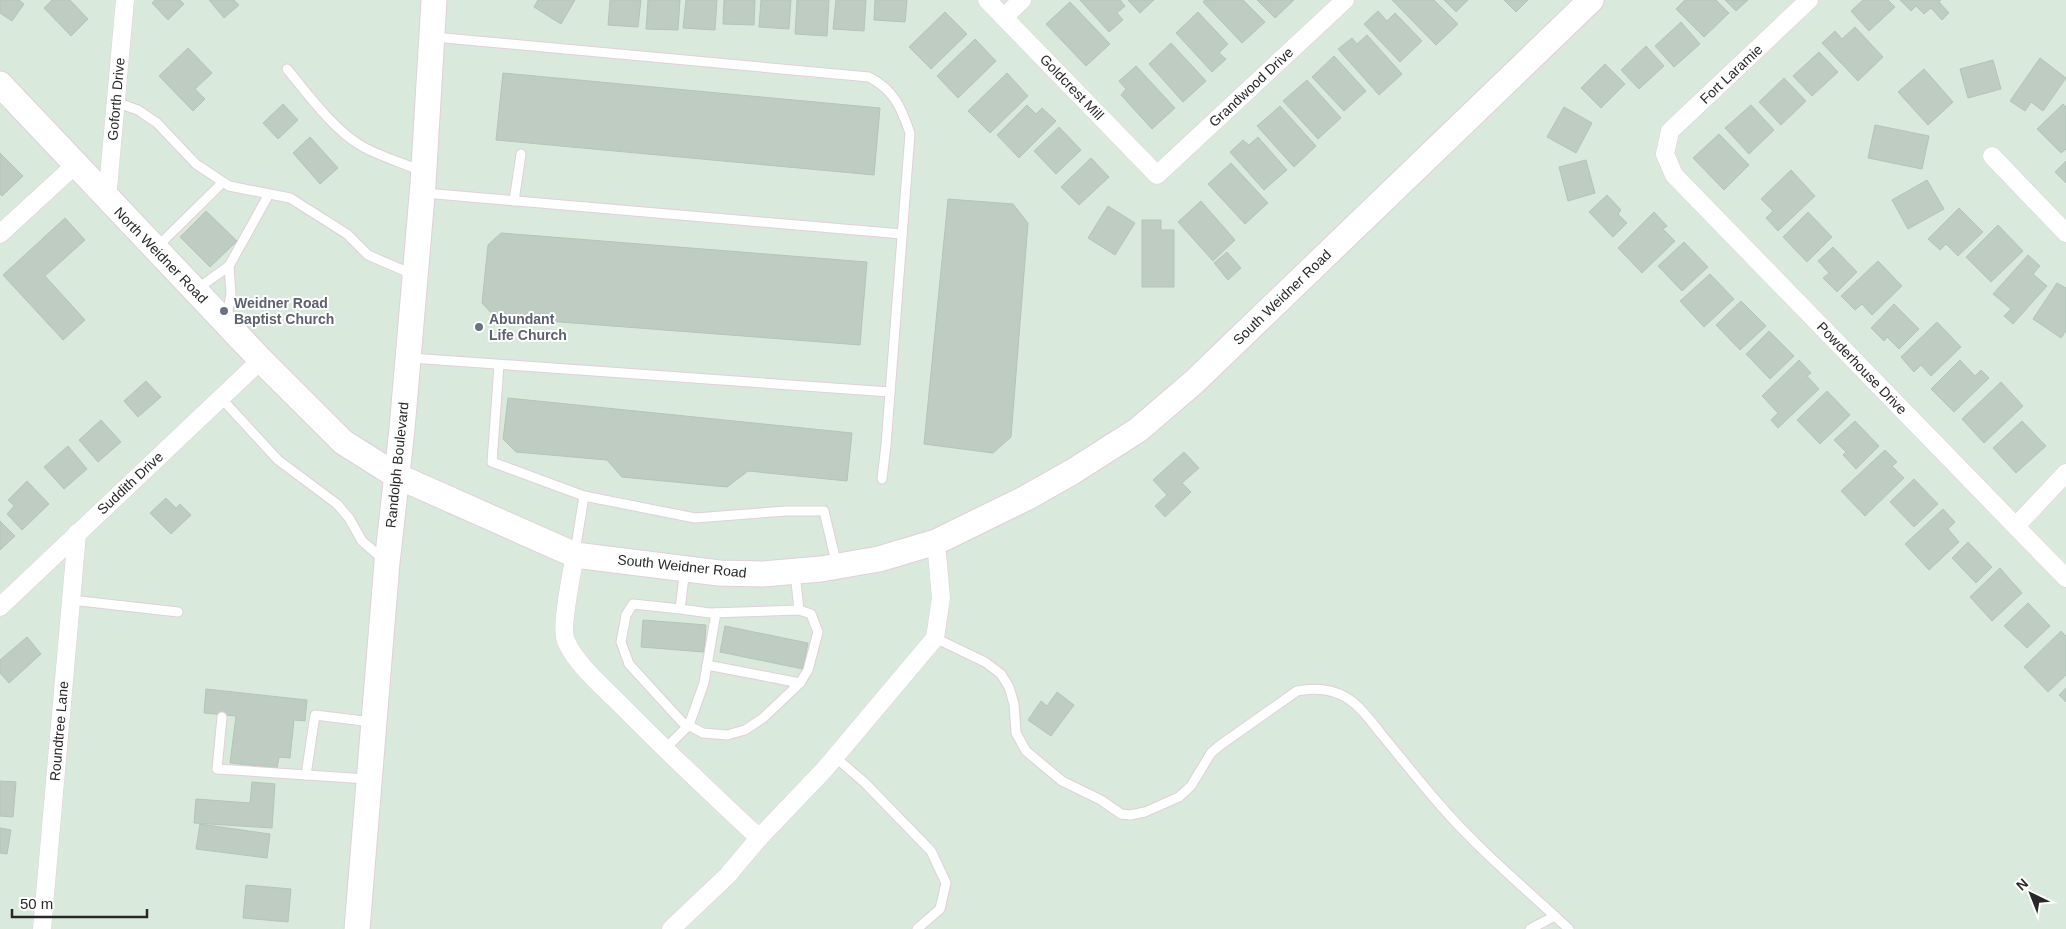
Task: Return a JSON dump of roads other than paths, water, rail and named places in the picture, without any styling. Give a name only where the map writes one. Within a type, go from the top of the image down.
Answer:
[{"type":"main road","name":"Randolph Boulevard","points":[[357,929],[387,563],[397,476],[423,182],[434,0]]},
{"type":"main road","name":"South Weidner Road","points":[[397,476],[574,555],[685,569],[719,573],[763,574],[837,567],[879,559],[936,542],[1026,498],[1072,472],[1145,424],[1194,382],[1591,0]]},
{"type":"main road","name":"North Weidner Road","points":[[0,84],[232,330],[342,442],[397,476]]},
{"type":"street","name":"Goforth Drive","points":[[106,198],[125,0]]},
{"type":"street","name":"Goldcrest Mill","points":[[987,0],[1157,175]]},
{"type":"street","points":[[1004,17],[1022,0]]},
{"type":"street","name":"Grandwood Drive","points":[[1157,175],[1345,0]]},
{"type":"street","name":"Fort Laramie","points":[[1665,154],[1670,131],[1809,0]]},
{"type":"street","name":"Powderhouse Drive","points":[[1665,154],[1674,175],[2066,578]]},
{"type":"street","points":[[1992,156],[2066,233]]},
{"type":"street","points":[[0,234],[75,165]]},
{"type":"street","name":"Suddith Drive","points":[[0,607],[261,360]]},
{"type":"street","points":[[2016,526],[2066,473]]},
{"type":"street","name":"Roundtree Lane","points":[[42,929],[77,533]]},
{"type":"street","points":[[671,929],[727,876],[759,838],[835,758],[936,638],[941,598],[936,542]]},
{"type":"street","points":[[574,555],[564,626],[565,640],[574,654],[593,677],[665,750],[759,838]]},
{"type":"lane","points":[[431,37],[869,77],[883,84],[901,109],[910,133],[882,479]]},
{"type":"lane","points":[[288,69],[322,110],[354,140],[423,182],[514,200],[902,234]]},
{"type":"lane","points":[[115,102],[138,110],[157,123],[196,164],[229,186],[290,198],[347,234],[368,255],[415,274]]},
{"type":"lane","points":[[514,200],[521,154]]},
{"type":"lane","points":[[155,249],[223,182]]},
{"type":"lane","points":[[195,291],[229,266],[269,194]]},
{"type":"lane","points":[[229,266],[231,294],[228,310],[232,330]]},
{"type":"lane","points":[[408,357],[890,392]]},
{"type":"lane","points":[[499,365],[492,462],[584,496],[695,518],[786,511],[824,511],[837,567]]},
{"type":"lane","points":[[221,398],[278,460],[337,504],[349,518],[362,541],[387,563]]},
{"type":"lane","points":[[574,555],[584,496]]},
{"type":"lane","points":[[680,609],[685,569]]},
{"type":"lane","points":[[795,571],[799,610]]},
{"type":"lane","points":[[71,600],[178,612]]},
{"type":"lane","points":[[633,604],[716,613],[799,610],[811,614],[818,632],[808,670],[800,684],[763,718],[745,730],[727,735],[703,733],[682,722],[630,664],[621,642],[626,615],[633,604]]},
{"type":"lane","points":[[665,750],[689,725],[704,683],[716,613]]},
{"type":"lane","points":[[936,638],[985,662],[1000,674],[1009,687],[1014,704],[1016,733],[1026,750],[1067,784],[1100,800],[1121,814],[1130,815],[1145,812],[1179,797],[1191,786],[1211,753],[1218,746],[1297,691],[1312,688],[1326,689],[1342,695],[1355,704],[1370,720],[1441,806],[1473,840],[1570,929]]},
{"type":"lane","points":[[707,666],[800,684]]},
{"type":"lane","points":[[306,775],[315,715],[375,722]]},
{"type":"lane","points":[[222,717],[217,769],[370,780]]},
{"type":"lane","points":[[835,758],[864,782],[931,851],[946,883],[940,909],[918,929]]},
{"type":"lane","points":[[1530,929],[1555,916]]},
{"type":"place","name":"Weidner Road Baptist Church","points":[[224,311]]},
{"type":"place","name":"Abundant Life Church","points":[[479,327]]}]
